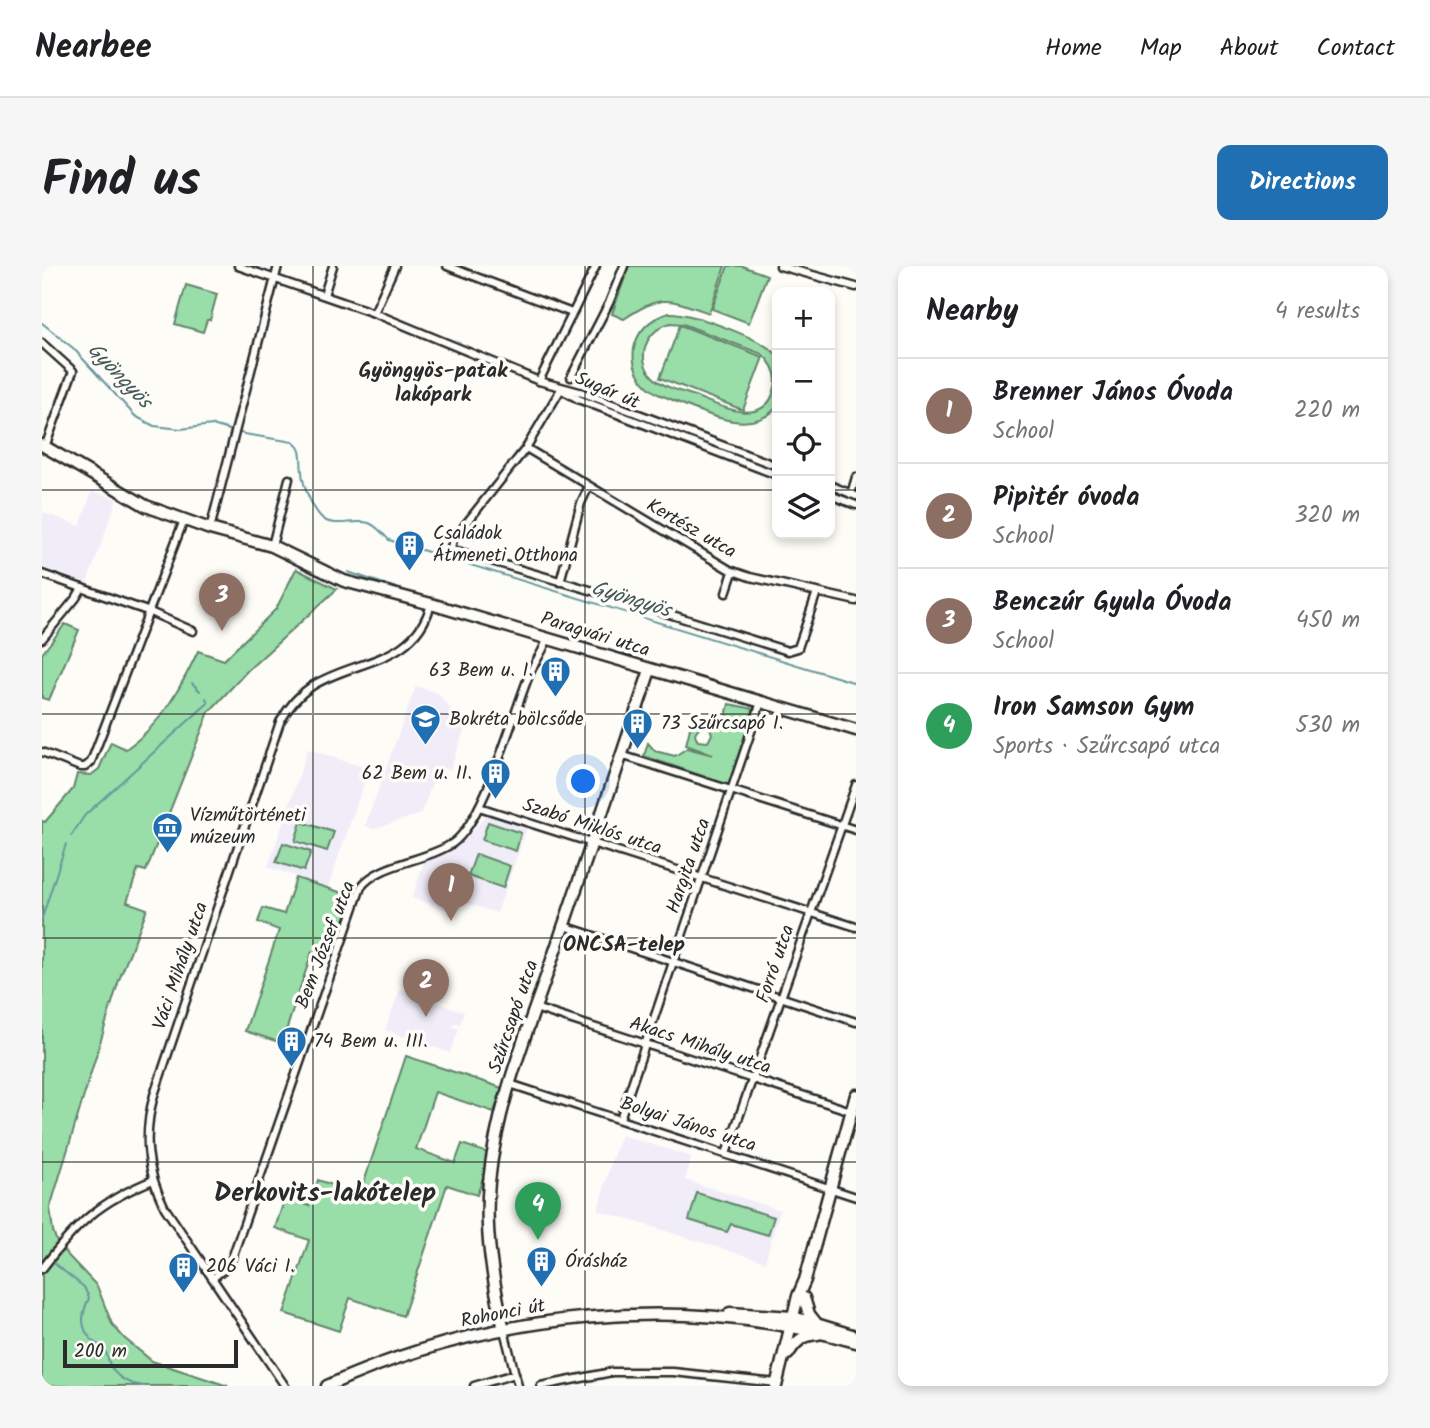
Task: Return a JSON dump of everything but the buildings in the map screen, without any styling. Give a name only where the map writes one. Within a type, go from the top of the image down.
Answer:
[{"type":"street","points":[[238,266],[374,313],[561,388],[526,448],[453,540],[451,547],[457,552],[788,651],[798,648],[817,592]]},
{"type":"street","points":[[210,529],[278,266]]},
{"type":"street","points":[[324,295],[333,266]]},
{"type":"street","points":[[374,313],[395,266]]},
{"type":"street","points":[[447,266],[572,313]]},
{"type":"street","points":[[539,381],[596,266]]},
{"type":"street","points":[[571,377],[609,303],[624,266]]},
{"type":"street","points":[[780,266],[856,287]]},
{"type":"street","points":[[42,343],[73,371],[44,446]]},
{"type":"street","name":"Sugár út","points":[[561,388],[583,393],[772,464]]},
{"type":"street","name":"Sugár út","points":[[561,388],[578,399],[772,473]]},
{"type":"street","name":"Paragvári utca","points":[[44,446],[139,503],[210,529],[272,546],[344,581],[431,604],[856,730]]},
{"type":"street","name":"Kertész utca","points":[[526,448],[733,572],[856,601]]},
{"type":"street","points":[[835,487],[853,495],[856,477]]},
{"type":"street","points":[[272,546],[289,479]]},
{"type":"street","points":[[560,582],[581,503],[589,486]]},
{"type":"street","points":[[835,497],[856,505]]},
{"type":"street","points":[[42,752],[80,766],[89,765],[94,758],[184,520]]},
{"type":"street","points":[[726,593],[733,572]]},
{"type":"street","points":[[42,574],[149,612],[193,631]]},
{"type":"street","points":[[43,635],[82,588]]},
{"type":"street","name":"Váci Mihály utca","points":[[285,1386],[165,1208],[153,1180],[146,1132],[151,1105],[280,722],[291,705],[310,687],[375,661],[407,643],[422,625],[431,604]]},
{"type":"street","name":"Bem József utca","points":[[213,1278],[228,1266],[232,1258],[361,887],[376,874],[433,854],[452,844],[464,832],[479,807],[530,673],[547,639]]},
{"type":"street","name":"Szűrcsapó utca","points":[[518,1386],[491,1262],[488,1199],[495,1143],[510,1084],[650,670]]},
{"type":"street","name":"Hargita utca","points":[[620,1119],[761,702]]},
{"type":"street","points":[[621,755],[856,830]]},
{"type":"street","name":"Forró utca","points":[[726,1154],[856,785]]},
{"type":"street","name":"Szabó Miklós utca","points":[[479,807],[856,927]]},
{"type":"street","points":[[564,926],[856,1022]]},
{"type":"street","name":"Akacs Mihály utca","points":[[535,1009],[853,1112]]},
{"type":"street","name":"Bolyai János utca","points":[[510,1084],[856,1197]]},
{"type":"street","points":[[541,1386],[612,1372],[673,1372],[740,1378],[776,1385],[856,1095]]},
{"type":"street","points":[[44,1266],[70,1233],[92,1212],[119,1195],[153,1180]]},
{"type":"street","points":[[773,1314],[786,1310],[801,1297]]},
{"type":"street","points":[[801,1297],[807,1311],[817,1323]]},
{"type":"street","name":"Rohonci út","points":[[693,1314],[740,1320],[817,1323],[856,1337]]},
{"type":"street","name":"Rohonci út","points":[[327,1386],[421,1351],[505,1330],[607,1316],[773,1314],[856,1342]]},
{"type":"street","points":[[740,1320],[776,1328],[783,1336],[787,1351]]},
{"type":"street","points":[[787,1351],[807,1335],[828,1334]]},
{"type":"street","points":[[474,1386],[515,1374]]},
{"type":"shaded area","points":[[92,491],[117,499],[87,583],[42,567],[42,512],[80,526]]},
{"type":"shaded area","name":"Bokréta bölcsőde","points":[[416,686],[438,693],[465,728],[450,770],[438,767],[421,814],[373,829],[365,826]]},
{"type":"shaded area","points":[[308,749],[369,769],[328,887],[268,867]]},
{"type":"shaded area","points":[[488,815],[527,828],[497,913],[454,899],[449,910],[412,898],[424,862],[446,854],[464,841]]},
{"type":"shaded area","points":[[400,989],[464,1012],[460,1024],[454,1023],[453,1027],[459,1029],[450,1053],[385,1030]]},
{"type":"shaded area","points":[[621,1135],[692,1157],[685,1180],[780,1210],[765,1262],[598,1210]]},
{"type":"green space","points":[[629,266],[725,266],[709,313],[684,304],[665,301],[647,305],[624,319],[612,314]]},
{"type":"green space","points":[[728,266],[742,266],[767,275],[749,323],[712,309]]},
{"type":"green space","points":[[186,285],[217,294],[210,320],[207,320],[203,332],[175,324]]},
{"type":"green space","points":[[669,313],[679,314],[742,334],[769,349],[772,351],[772,367],[762,354],[683,324],[671,323],[655,331],[650,338],[646,345],[644,361],[653,377],[662,383],[727,408],[751,412],[762,408],[772,395],[772,411],[765,417],[751,421],[736,421],[703,413],[658,394],[646,385],[634,362],[637,338],[645,327]]},
{"type":"green space","points":[[680,325],[763,357],[743,410],[660,378]]},
{"type":"green space","points":[[296,569],[337,589],[248,670],[209,712],[146,871],[138,869],[127,902],[147,909],[119,980],[50,1208],[58,1245],[97,1286],[112,1324],[124,1338],[152,1361],[228,1386],[42,1386],[42,821],[45,822],[73,789],[77,774],[91,775],[99,769],[111,742],[126,749],[149,729],[177,692],[198,651],[224,660],[276,609]]},
{"type":"green space","points":[[65,624],[79,630],[49,700],[42,698],[42,654]]},
{"type":"green space","points":[[729,704],[754,709],[729,785],[644,756],[648,743],[655,751],[675,756],[687,748],[713,755],[686,745],[690,728],[693,728],[696,720],[704,722],[695,734],[698,741],[708,742],[712,734],[709,725],[720,725],[711,722],[713,717],[725,720]]},
{"type":"green space","points":[[301,822],[334,832],[327,851],[295,841]]},
{"type":"green space","points":[[488,822],[521,833],[516,851],[482,840]]},
{"type":"green space","points":[[283,843],[311,852],[304,871],[276,862]]},
{"type":"green space","points":[[476,854],[510,866],[503,888],[468,876]]},
{"type":"green space","points":[[296,878],[352,896],[332,958],[312,952],[282,1043],[245,1031],[279,930],[258,922],[263,908],[284,914]]},
{"type":"green space","points":[[406,1056],[502,1088],[494,1112],[435,1092],[416,1149],[455,1163],[462,1144],[491,1154],[477,1195],[447,1185],[403,1316],[350,1298],[339,1331],[284,1313],[309,1240],[275,1228],[285,1198],[309,1206],[318,1180],[338,1187],[337,1192],[358,1200]]},
{"type":"green space","points":[[697,1193],[774,1217],[768,1235],[731,1224],[727,1232],[689,1220]]},
{"type":"waterway","name":"Gyöngyös","points":[[42,323],[73,348],[135,416],[154,426],[181,429],[212,425],[244,434],[293,442],[300,452],[308,496],[326,521],[369,523],[389,540],[856,683]]},
{"type":"waterway","points":[[348,572],[402,590]]},
{"type":"waterway","points":[[192,683],[200,691]]},
{"type":"waterway","points":[[71,836],[85,815],[208,703],[206,698]]},
{"type":"waterway","points":[[42,918],[66,844]]},
{"type":"waterway","points":[[51,1261],[84,1287],[89,1298],[83,1314],[83,1325],[93,1341],[105,1351],[114,1371],[125,1381],[144,1386]]},
{"type":"place","name":"Családok Átmeneti Otthona","points":[[410,572]]},
{"type":"place","name":"Benczúr Gyula Óvoda","points":[[222,631]]},
{"type":"place","name":"63 Bem u. I.","points":[[556,698]]},
{"type":"place","name":"Bokréta bölcsőde","points":[[426,747]]},
{"type":"place","name":"73 Szűrcsapó I.","points":[[638,751]]},
{"type":"place","name":"62 Bem u. II.","points":[[495,801]]},
{"type":"place","name":"Vízműtörténeti múzeum","points":[[167,854]]},
{"type":"place","name":"Brenner János Óvoda","points":[[451,921]]},
{"type":"place","name":"Pipitér óvoda","points":[[426,1017]]},
{"type":"place","name":"74 Bem u. III.","points":[[291,1069]]},
{"type":"place","name":"Iron Samson Gym","points":[[538,1240]]},
{"type":"place","name":"Órásház","points":[[542,1289]]},
{"type":"place","name":"206 Váci I.","points":[[183,1294]]},
{"type":"district","name":"Gyöngyös-patak lakópark","points":[[433,383]]},
{"type":"district","name":"ONCSA-telep","points":[[624,945]]},
{"type":"district","name":"Derkovits-lakótelep","points":[[325,1194]]}]
